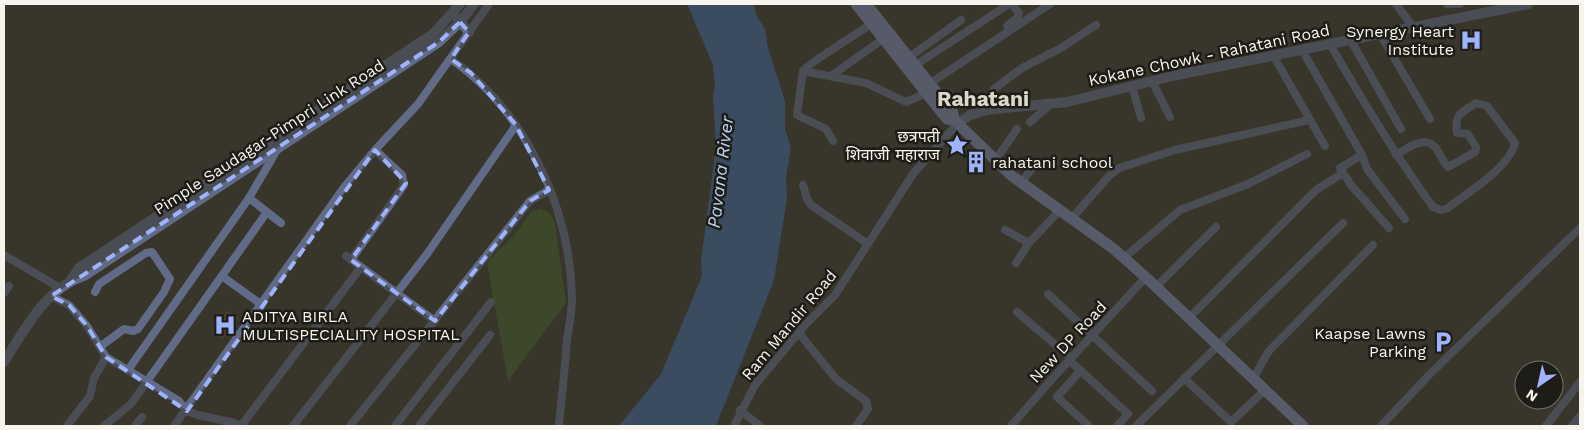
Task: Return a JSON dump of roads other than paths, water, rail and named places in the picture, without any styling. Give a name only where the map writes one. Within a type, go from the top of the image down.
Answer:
[{"type":"main road","points":[[856,4],[883,39],[927,87]]},
{"type":"main road","points":[[866,4],[911,62],[947,119],[956,122],[995,161],[1022,183],[1124,258],[1303,426]]},
{"type":"street","name":"Pimple Saudagar-Pimpri Link Road","points":[[275,145],[433,34],[460,4]]},
{"type":"street","name":"Pimple Saudagar-Pimpri Link Road","points":[[4,362],[51,296],[70,281],[79,268],[439,42],[460,22],[474,4]]},
{"type":"street","points":[[174,426],[188,411],[345,186],[375,150],[418,104],[489,4]]},
{"type":"street","points":[[911,62],[1010,4],[1019,13],[1015,20],[927,87]]},
{"type":"street","points":[[803,71],[866,83],[906,102],[1050,4]]},
{"type":"street","points":[[1396,4],[1413,27]]},
{"type":"street","points":[[1447,4],[1460,4]]},
{"type":"street","name":"Kokane Chowk - Rahatani Road","points":[[956,122],[986,110],[1051,104],[1273,55],[1523,4]]},
{"type":"street","points":[[453,13],[469,32]]},
{"type":"street","points":[[911,62],[961,20]]},
{"type":"street","points":[[833,141],[826,129],[797,115],[803,71],[808,65],[823,58],[872,24]]},
{"type":"street","points":[[986,110],[994,89],[1022,68],[1061,48],[1096,25]]},
{"type":"street","points":[[1380,34],[1430,119]]},
{"type":"street","points":[[831,76],[883,39]]},
{"type":"street","points":[[1350,39],[1401,129]]},
{"type":"street","points":[[1330,44],[1396,155],[1433,207],[1441,210],[1448,208],[1501,165],[1513,152],[1515,143],[1487,106],[1476,103],[1457,116],[1455,122],[1457,133],[1468,134],[1476,147],[1475,152],[1448,167],[1428,139],[1414,144],[1396,155]]},
{"type":"street","points":[[1302,50],[1362,155],[1367,169],[1405,219]]},
{"type":"street","points":[[1273,55],[1325,146]]},
{"type":"street","points":[[451,59],[471,73],[516,125],[536,156],[563,225],[572,299],[559,424]]},
{"type":"street","points":[[1152,81],[1170,117]]},
{"type":"street","points":[[1132,86],[1141,118]]},
{"type":"street","points":[[1030,122],[1051,104]]},
{"type":"street","points":[[1072,218],[1109,176],[1119,168],[1175,150],[1309,120]]},
{"type":"street","name":"Ram Mandir Road","points":[[734,426],[740,410],[755,385],[799,333],[835,295],[913,174],[956,122]]},
{"type":"street","points":[[292,426],[427,254],[516,125]]},
{"type":"street","points":[[995,161],[1017,129]]},
{"type":"street","points":[[128,370],[249,198],[275,145]]},
{"type":"street","points":[[375,150],[402,175],[404,185],[348,258],[434,320]]},
{"type":"street","points":[[1124,258],[1180,210],[1248,184],[1306,154]]},
{"type":"street","points":[[1362,155],[1340,168],[1351,185],[1389,228]]},
{"type":"street","points":[[1022,183],[1037,162]]},
{"type":"street","points":[[1189,318],[1316,190],[1343,172]]},
{"type":"street","points":[[803,185],[807,200],[811,205],[868,244]]},
{"type":"street","points":[[350,426],[530,202],[549,190]]},
{"type":"street","points":[[249,198],[281,223]]},
{"type":"street","points":[[1016,263],[1028,243],[1060,210]]},
{"type":"street","points":[[104,426],[131,404],[267,212]]},
{"type":"street","points":[[1136,426],[1342,223]]},
{"type":"street","points":[[1156,286],[1216,228]]},
{"type":"street","points":[[1381,426],[1429,375],[1580,228]]},
{"type":"street","points":[[1005,230],[1028,243]]},
{"type":"street","points":[[1253,378],[1268,352],[1373,245]]},
{"type":"street","points":[[95,292],[100,284],[146,253],[152,252],[156,256],[170,279],[164,292],[138,329],[133,331],[124,329],[101,346]]},
{"type":"street","points":[[4,256],[60,288]]},
{"type":"street","points":[[51,296],[69,305],[87,326],[106,357],[178,401],[188,411],[241,426],[361,268]]},
{"type":"street","name":"New DP Road","points":[[1011,426],[1146,277]]},
{"type":"street","points":[[226,279],[262,304]]},
{"type":"street","points":[[4,293],[9,286]]},
{"type":"street","points":[[1048,294],[1152,391]]},
{"type":"street","points":[[395,426],[491,302]]},
{"type":"street","points":[[1017,312],[1128,414],[1117,426]]},
{"type":"street","points":[[799,333],[836,379],[866,401],[868,409],[856,426]]},
{"type":"street","points":[[419,426],[490,335]]},
{"type":"street","points":[[66,426],[90,396],[94,378],[106,357]]},
{"type":"street","points":[[1081,370],[1057,397],[1089,426]]},
{"type":"street","points":[[1184,378],[1231,422],[1265,390]]},
{"type":"street","points":[[1052,379],[1064,389]]},
{"type":"street","points":[[1546,426],[1580,382]]},
{"type":"street","points":[[740,410],[760,426]]},
{"type":"street","points":[[1572,426],[1580,416]]},
{"type":"street","points":[[135,426],[142,417]]},
{"type":"water","name":"Pavana River","points":[[687,4],[753,4],[757,16],[765,29],[768,48],[785,101],[785,129],[791,147],[786,178],[787,198],[774,280],[716,426],[619,426],[661,374],[702,276],[701,261],[716,147],[713,97],[715,86],[713,65]]},
{"type":"place","name":"Synergy Heart Institute","points":[[1471,40]]},
{"type":"place","name":"छत्रपती शिवाजी महाराज","points":[[957,145]]},
{"type":"place","name":"rahatani school","points":[[976,162]]},
{"type":"place","name":"ADITYA BIRLA MULTISPECIALITY HOSPITAL","points":[[225,325]]},
{"type":"place","name":"Kaapse Lawns Parking","points":[[1443,342]]},
{"type":"district","name":"Rahatani","points":[[983,98]]}]
